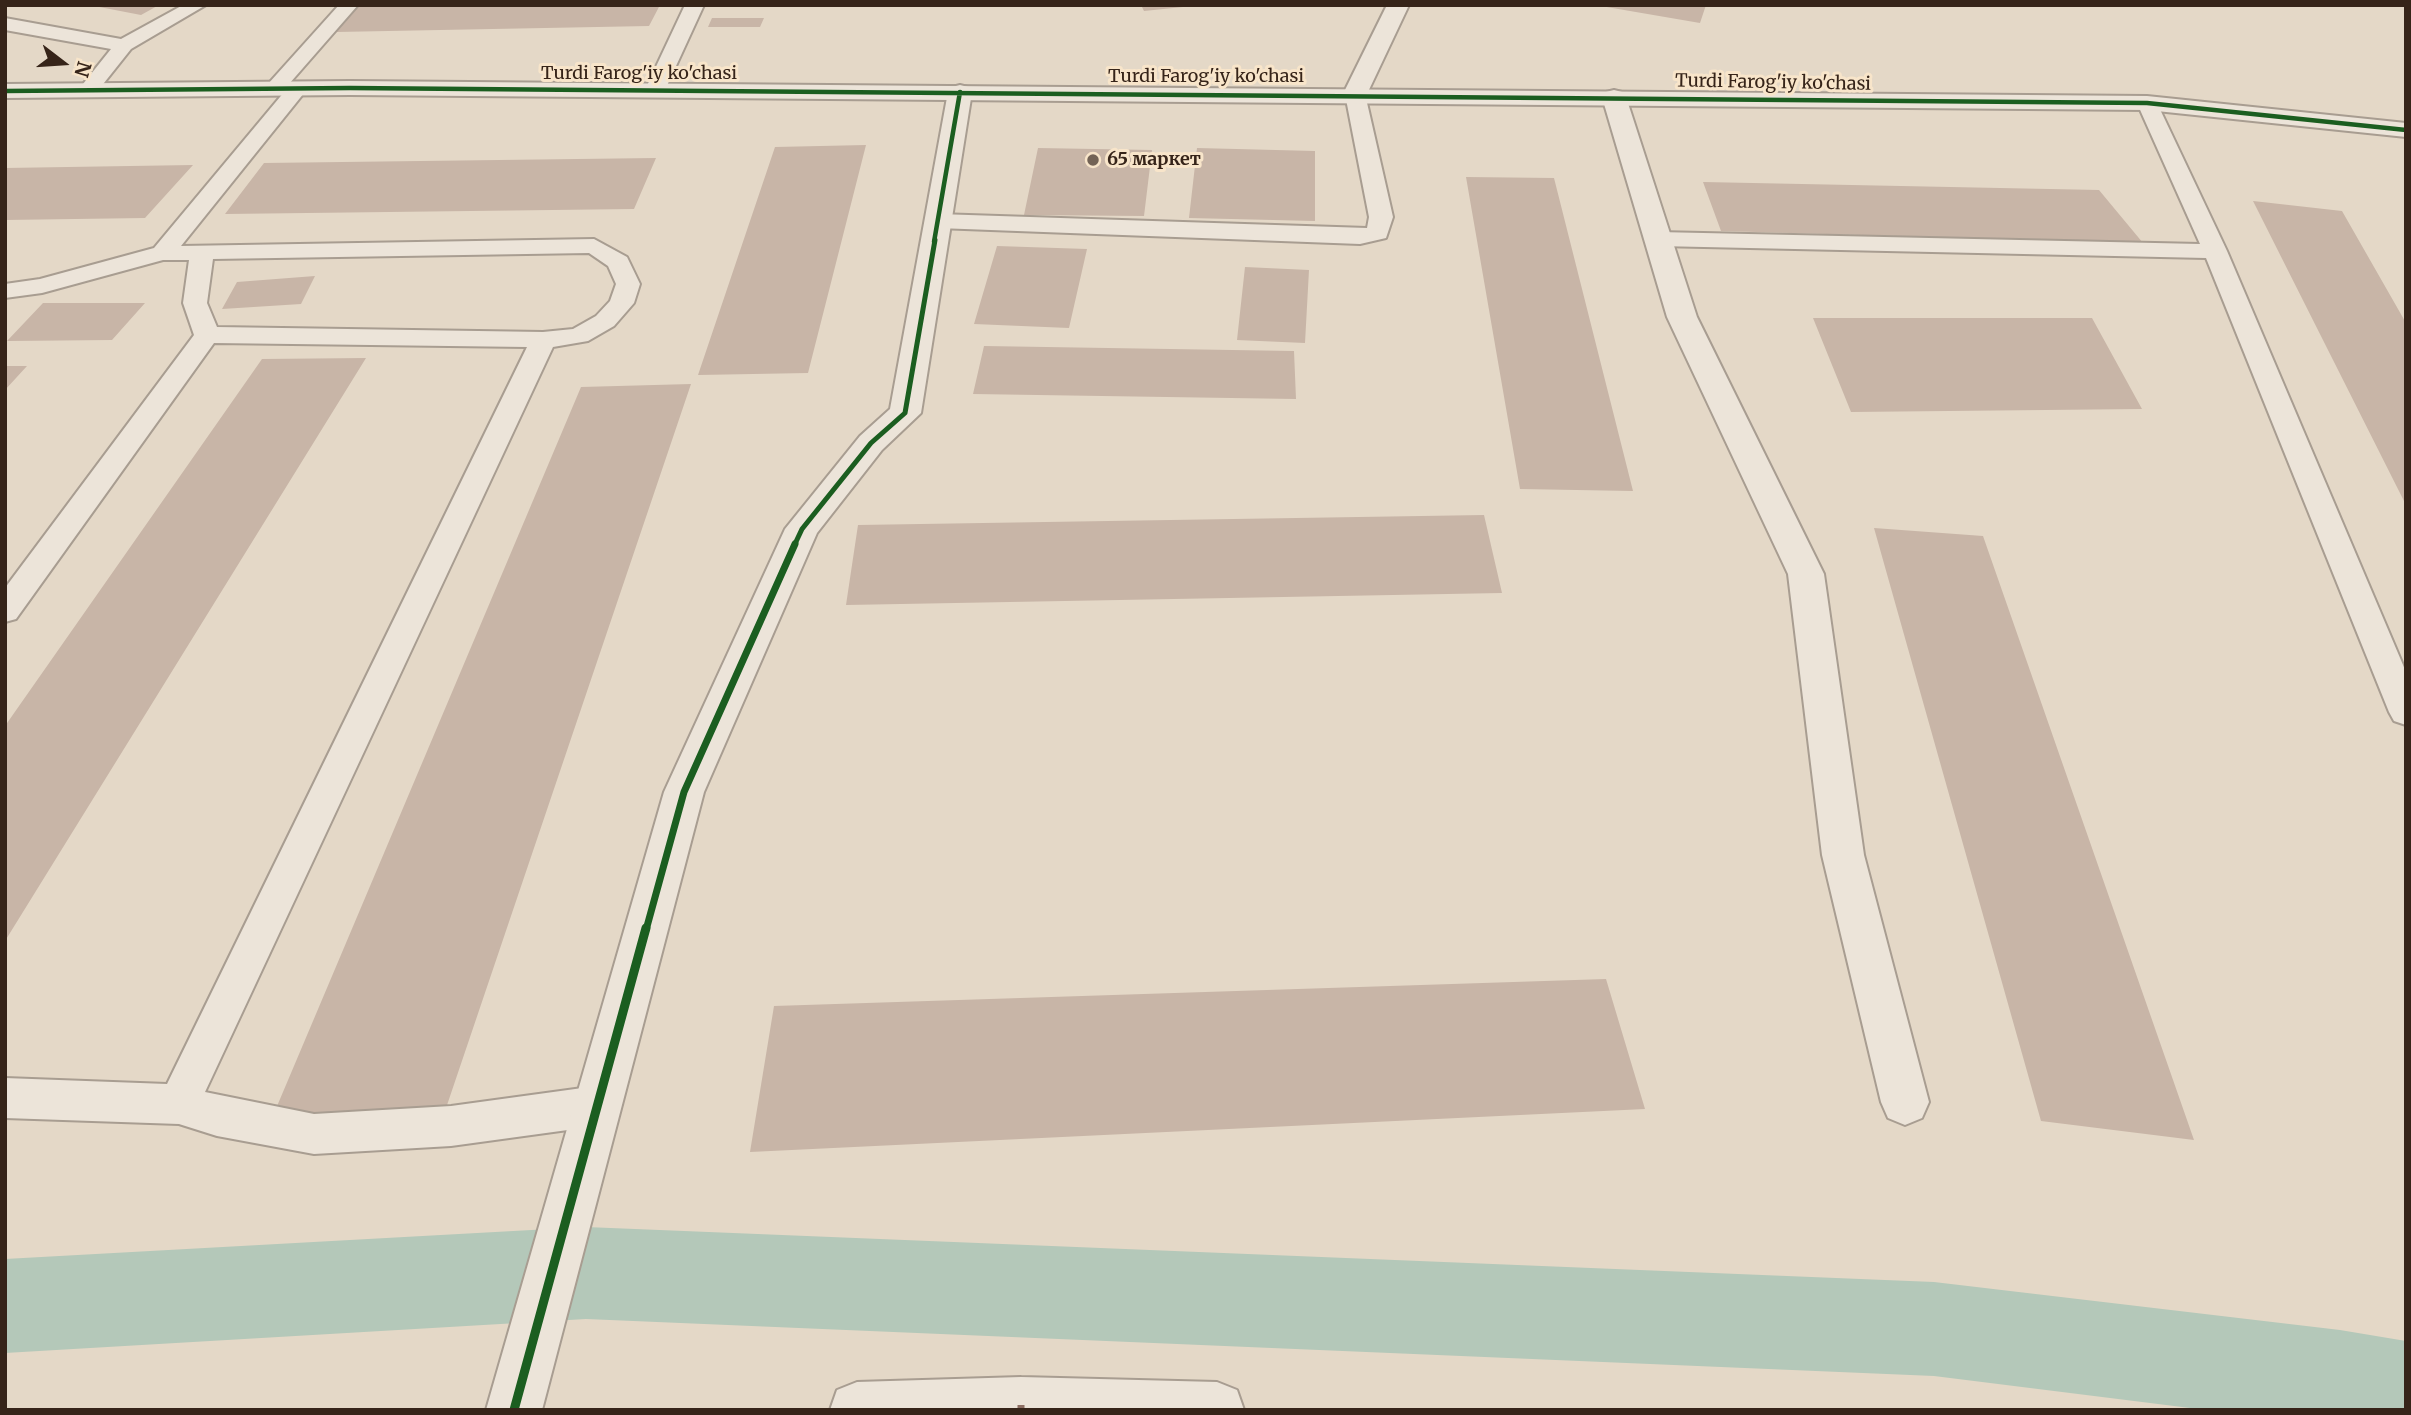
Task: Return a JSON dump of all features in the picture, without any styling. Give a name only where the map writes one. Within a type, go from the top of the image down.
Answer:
[{"type":"street","points":[[1355,94],[1398,5]]},
{"type":"street","name":"Turdi Farog'iy ko'chasi","points":[[5,91],[286,88],[655,90],[2147,103],[2406,130]]},
{"type":"street","points":[[514,1410],[684,792],[802,529],[871,443],[905,413],[960,92]]},
{"type":"street","points":[[1614,97],[1682,317],[1806,574],[1843,855],[1905,1102]]},
{"type":"street","points":[[858,1410],[1021,1407],[1217,1410]]},
{"type":"lane","points":[[89,89],[124,45],[197,5]]},
{"type":"lane","points":[[162,253],[349,5]]},
{"type":"lane","points":[[655,90],[695,5]]},
{"type":"lane","points":[[5,24],[124,45]]},
{"type":"lane","points":[[938,221],[1360,237],[1378,233],[1381,217],[1355,94]]},
{"type":"lane","points":[[2147,103],[2215,251],[2406,712]]},
{"type":"lane","points":[[1658,239],[2215,251]]},
{"type":"lane","points":[[5,291],[42,286],[162,253],[594,246],[618,262],[628,284],[622,303],[605,321],[579,336],[543,340],[207,335]]},
{"type":"lane","points":[[202,252],[195,303],[207,335]]},
{"type":"lane","points":[[5,611],[207,335]]},
{"type":"lane","points":[[179,1104],[543,340]]},
{"type":"lane","points":[[5,1098],[179,1104],[217,1116],[314,1134],[451,1126],[597,1106]]},
{"type":"building","points":[[89,5],[159,5],[141,15]]},
{"type":"building","points":[[359,5],[660,5],[649,26],[336,32]]},
{"type":"building","points":[[1141,5],[1183,5],[1183,7],[1144,11]]},
{"type":"building","points":[[1595,5],[1706,5],[1700,23]]},
{"type":"building","points":[[712,18],[764,18],[760,27],[708,27]]},
{"type":"building","points":[[866,145],[808,373],[698,375],[775,147]]},
{"type":"building","points":[[1038,148],[1152,150],[1144,216],[1024,215]]},
{"type":"building","points":[[1197,148],[1315,151],[1315,221],[1189,218]]},
{"type":"building","points":[[656,158],[634,209],[225,214],[264,163]]},
{"type":"building","points":[[193,165],[145,218],[5,220],[5,168]]},
{"type":"building","points":[[1466,177],[1554,178],[1633,491],[1520,489]]},
{"type":"building","points":[[1703,182],[2099,190],[2143,243],[1721,231]]},
{"type":"building","points":[[2253,201],[2342,211],[2406,323],[2406,505]]},
{"type":"building","points":[[997,246],[1087,249],[1069,328],[974,324]]},
{"type":"building","points":[[1245,267],[1309,270],[1305,343],[1237,340]]},
{"type":"building","points":[[315,276],[301,304],[222,309],[237,282]]},
{"type":"building","points":[[43,303],[145,303],[112,340],[7,341]]},
{"type":"building","points":[[1813,318],[2092,318],[2142,409],[1851,412]]},
{"type":"building","points":[[984,346],[1294,351],[1296,399],[973,394]]},
{"type":"building","points":[[366,358],[5,941],[5,726],[262,359]]},
{"type":"building","points":[[5,366],[27,366],[5,390]]},
{"type":"building","points":[[691,384],[445,1111],[272,1118],[581,387]]},
{"type":"building","points":[[1484,515],[1502,593],[846,605],[858,525]]},
{"type":"building","points":[[1874,528],[1983,536],[2194,1140],[2041,1121]]},
{"type":"building","points":[[1606,979],[1645,1109],[750,1152],[774,1006]]},
{"type":"waterway","points":[[5,1306],[586,1273],[1934,1329],[2340,1378],[2406,1390]]},
{"type":"marked path","points":[[1021,1405],[1021,1410]]},
{"type":"cycle path","points":[[5,91],[350,88],[1355,94],[2147,103],[2406,130]]},
{"type":"cycle path","points":[[514,1410],[684,792],[802,529],[871,443],[905,413],[960,92]]},
{"type":"place","name":"65 маркет","points":[[1093,160]]}]
